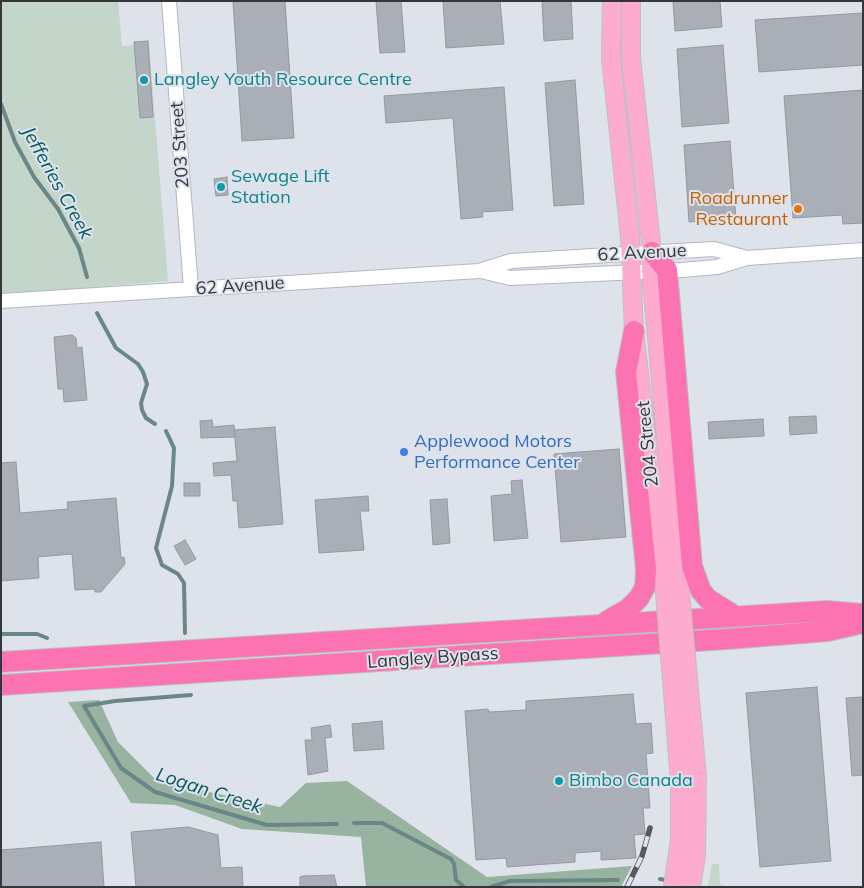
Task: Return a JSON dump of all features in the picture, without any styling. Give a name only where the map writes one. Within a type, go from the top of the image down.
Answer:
[{"type":"highway","points":[[657,265],[692,566],[701,591],[708,599],[735,616]]},
{"type":"highway","points":[[603,623],[628,609],[639,598],[645,587],[646,569],[626,372],[634,331]]},
{"type":"highway","name":"Langley Bypass","points":[[1,662],[603,623],[827,611],[863,614]]},
{"type":"highway","name":"Langley Bypass","points":[[1,685],[728,639],[828,631],[863,623]]},
{"type":"main road","name":"204 Street","points":[[612,1],[612,59],[630,237],[634,331],[697,777],[696,856],[691,887]]},
{"type":"main road","name":"204 Street","points":[[631,1],[630,58],[657,265],[680,798],[679,861],[674,887]]},
{"type":"street","name":"203 Street","points":[[169,1],[191,289]]},
{"type":"street","name":"62 Avenue","points":[[479,271],[510,278],[630,272],[714,249],[746,258]]},
{"type":"street","name":"62 Avenue","points":[[1,301],[479,271],[511,261],[630,254],[657,265],[717,267],[746,258],[863,250]]},
{"type":"green space","points":[[1,1],[118,1],[122,46],[149,44],[168,281],[1,295]]},
{"type":"green space","points":[[99,700],[118,742],[157,781],[280,807],[306,783],[347,781],[487,877],[632,866],[621,887],[366,887],[361,837],[242,829],[175,805],[131,803],[68,702]]},
{"type":"green space","points":[[712,864],[719,864],[720,884],[727,887],[708,887]]},
{"type":"building","points":[[233,1],[285,1],[294,138],[242,141]]},
{"type":"building","points":[[376,1],[401,1],[405,52],[380,53]]},
{"type":"building","points":[[443,1],[500,1],[504,44],[446,48]]},
{"type":"building","points":[[542,1],[571,1],[573,39],[544,41]]},
{"type":"building","points":[[673,1],[720,1],[722,27],[675,31]]},
{"type":"building","points":[[863,13],[863,65],[759,72],[755,20]]},
{"type":"building","name":"Langley Youth Resource Centre","points":[[148,41],[153,117],[140,118],[134,42]]},
{"type":"building","points":[[723,45],[729,123],[682,127],[677,49]]},
{"type":"building","points":[[575,80],[584,204],[554,206],[545,83]]},
{"type":"building","points":[[504,87],[513,210],[482,212],[483,217],[461,219],[453,118],[386,123],[384,96]]},
{"type":"building","points":[[863,90],[863,223],[843,224],[842,215],[793,218],[784,96]]},
{"type":"building","points":[[730,141],[736,219],[689,222],[684,145]]},
{"type":"building","name":"Sewage Lift Station","points":[[227,177],[228,195],[216,196],[214,179]]},
{"type":"building","points":[[72,335],[76,338],[77,348],[82,347],[87,400],[64,402],[63,389],[58,389],[54,337]]},
{"type":"building","points":[[816,416],[817,433],[790,435],[789,417]]},
{"type":"building","points":[[763,419],[764,436],[709,439],[708,422]]},
{"type":"building","points":[[212,420],[213,427],[234,425],[235,437],[201,438],[200,421]]},
{"type":"building","points":[[275,427],[283,524],[239,528],[237,501],[233,501],[231,475],[214,476],[213,463],[237,461],[234,430]]},
{"type":"building","points":[[619,449],[626,537],[561,542],[554,454]]},
{"type":"building","points":[[16,462],[20,513],[68,509],[67,502],[116,498],[121,558],[124,557],[125,564],[101,592],[95,592],[95,589],[75,590],[72,554],[38,557],[39,578],[1,581],[1,463]]},
{"type":"building","points":[[522,480],[528,538],[494,541],[491,496],[512,494],[511,481]]},
{"type":"building","points":[[184,483],[200,483],[200,496],[184,496]]},
{"type":"building","points":[[368,496],[369,511],[360,511],[364,550],[319,553],[315,500]]},
{"type":"building","points":[[447,499],[450,543],[433,545],[430,500]]},
{"type":"building","points":[[185,540],[196,559],[185,565],[174,546]]},
{"type":"building","points":[[817,687],[831,861],[760,867],[746,693]]},
{"type":"building","name":"Bimbo Canada","points":[[633,694],[636,724],[651,723],[653,753],[646,754],[650,808],[643,808],[645,834],[634,835],[636,858],[601,860],[601,851],[575,853],[575,862],[507,867],[506,858],[476,860],[465,711],[488,709],[489,712],[526,710],[526,701]]},
{"type":"building","points":[[863,697],[863,775],[852,776],[846,698]]},
{"type":"building","points":[[382,721],[384,749],[354,751],[352,724]]},
{"type":"building","points":[[330,725],[332,737],[325,738],[328,771],[308,775],[305,740],[312,740],[311,728]]},
{"type":"building","points":[[188,827],[218,835],[221,868],[242,867],[243,887],[136,887],[131,832]]},
{"type":"building","points":[[101,842],[104,887],[1,887],[1,850]]},
{"type":"building","points":[[334,875],[337,887],[300,887],[300,877]]},
{"type":"waterway","name":"Jefferies Creek","points":[[1,104],[15,142],[34,177],[58,209],[79,248],[87,277]]},
{"type":"waterway","name":"Jefferies Creek","points":[[97,313],[116,348],[138,364],[143,372],[147,384],[141,403],[142,410],[146,418],[155,424]]},
{"type":"waterway","name":"Jefferies Creek","points":[[166,431],[174,448],[172,486],[156,548],[162,565],[178,574],[184,583],[185,633]]},
{"type":"waterway","name":"Logan Creek","points":[[1,634],[37,634],[47,638]]},
{"type":"waterway","name":"Logan Creek","points":[[191,695],[115,701],[84,706],[121,768],[155,792],[267,825],[337,824]]},
{"type":"waterway","name":"Logan Creek","points":[[354,823],[382,823],[451,859],[454,864],[456,880],[464,887]]},
{"type":"waterway","name":"Logan Creek","points":[[660,879],[670,881]]},
{"type":"waterway","name":"Logan Creek","points":[[491,887],[510,881],[618,880]]},
{"type":"railway","points":[[627,887],[642,856],[650,828]]},
{"type":"place","name":"Langley Youth Resource Centre","points":[[144,80]]},
{"type":"place","name":"Sewage Lift Station","points":[[221,187]]},
{"type":"place","name":"Roadrunner Restaurant","points":[[798,209]]},
{"type":"place","name":"Applewood Motors Performance Center","points":[[404,452]]},
{"type":"place","name":"Bimbo Canada","points":[[559,781]]}]
